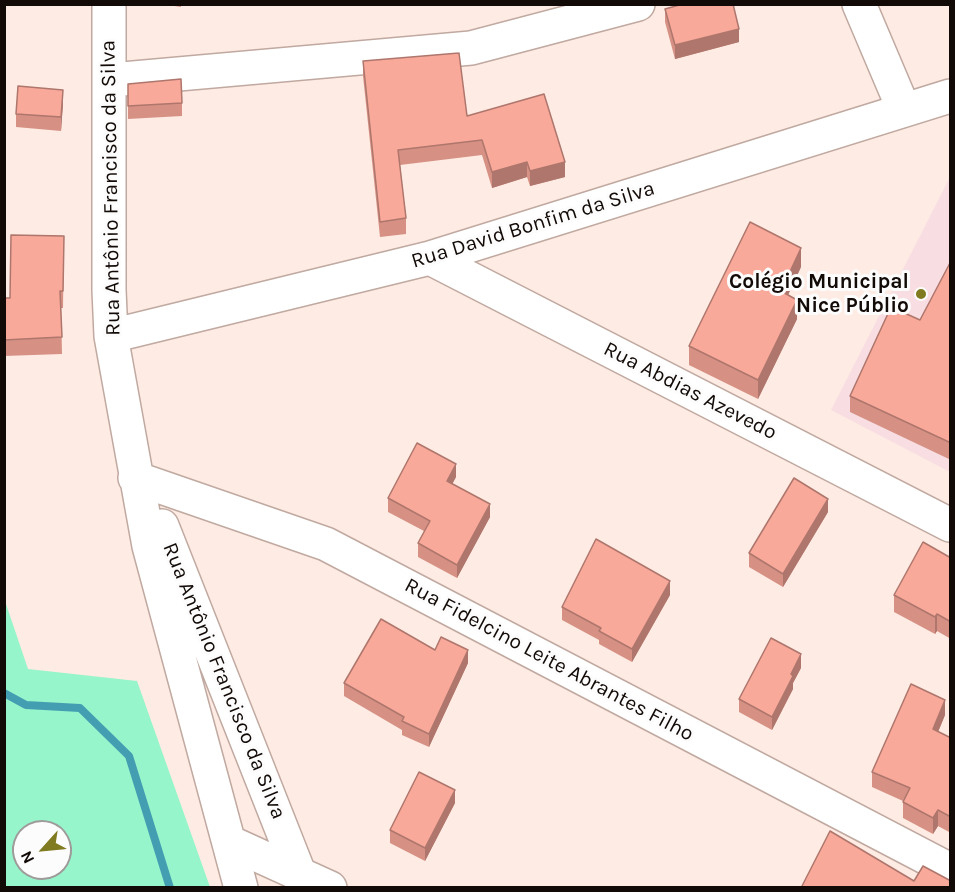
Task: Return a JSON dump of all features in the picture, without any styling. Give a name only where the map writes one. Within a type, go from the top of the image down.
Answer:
[{"type":"street","name":"Rua Antônio Francisco da Silva","points":[[109,4],[111,336],[149,546],[241,888]]},
{"type":"street","points":[[111,80],[471,48],[638,4]]},
{"type":"street","points":[[859,4],[904,110]]},
{"type":"street","name":"Rua David Bonfim da Silva","points":[[111,336],[429,258],[951,96]]},
{"type":"street","name":"Rua Abdias Azevedo","points":[[429,258],[951,525]]},
{"type":"street","name":"Rua Antônio Francisco da Silva","points":[[135,478],[154,505],[302,879]]},
{"type":"street","name":"Rua Fidelcino Leite Abrantes Filho","points":[[135,478],[326,544],[951,870]]},
{"type":"street","points":[[229,842],[302,879],[330,888]]},
{"type":"shaded area","name":"Colégio Municipal Nice Públio","points":[[950,177],[950,472],[831,410]]},
{"type":"green space","points":[[5,601],[28,669],[137,681],[210,887],[5,887]]},
{"type":"building","points":[[683,4],[733,4],[739,29],[675,45],[665,9]]},
{"type":"building","points":[[459,53],[467,116],[544,94],[565,162],[530,171],[527,162],[492,172],[482,140],[398,150],[406,218],[380,222],[363,61]]},
{"type":"building","points":[[181,79],[182,103],[128,106],[128,84]]},
{"type":"building","points":[[18,86],[63,90],[61,117],[16,114]]},
{"type":"building","points":[[750,222],[801,248],[781,291],[797,300],[758,380],[689,346]]},
{"type":"building","points":[[11,235],[64,236],[63,291],[60,291],[62,337],[4,340],[4,298],[10,298]]},
{"type":"building","points":[[951,261],[951,443],[850,396],[891,307],[920,320]]},
{"type":"building","points":[[417,443],[456,464],[447,481],[490,504],[457,565],[418,543],[430,521],[388,498]]},
{"type":"building","points":[[794,478],[828,499],[783,574],[749,553]]},
{"type":"building","points":[[596,539],[670,581],[632,649],[599,631],[601,628],[562,607]]},
{"type":"building","points":[[923,542],[951,558],[951,622],[937,614],[935,617],[894,595]]},
{"type":"building","points":[[381,619],[435,650],[441,637],[468,650],[429,734],[402,721],[404,717],[344,683]]},
{"type":"building","points":[[771,638],[801,654],[791,674],[793,676],[772,717],[739,699]]},
{"type":"building","points":[[911,684],[945,700],[933,729],[951,738],[951,817],[938,810],[933,818],[903,802],[910,788],[872,772]]},
{"type":"building","points":[[419,772],[455,790],[425,848],[390,830]]},
{"type":"building","points":[[830,831],[914,881],[923,866],[951,881],[951,888],[801,888]]},
{"type":"waterway","points":[[4,693],[26,705],[80,708],[129,756],[170,888]]},
{"type":"place","name":"Colégio Municipal Nice Públio","points":[[921,294]]}]
